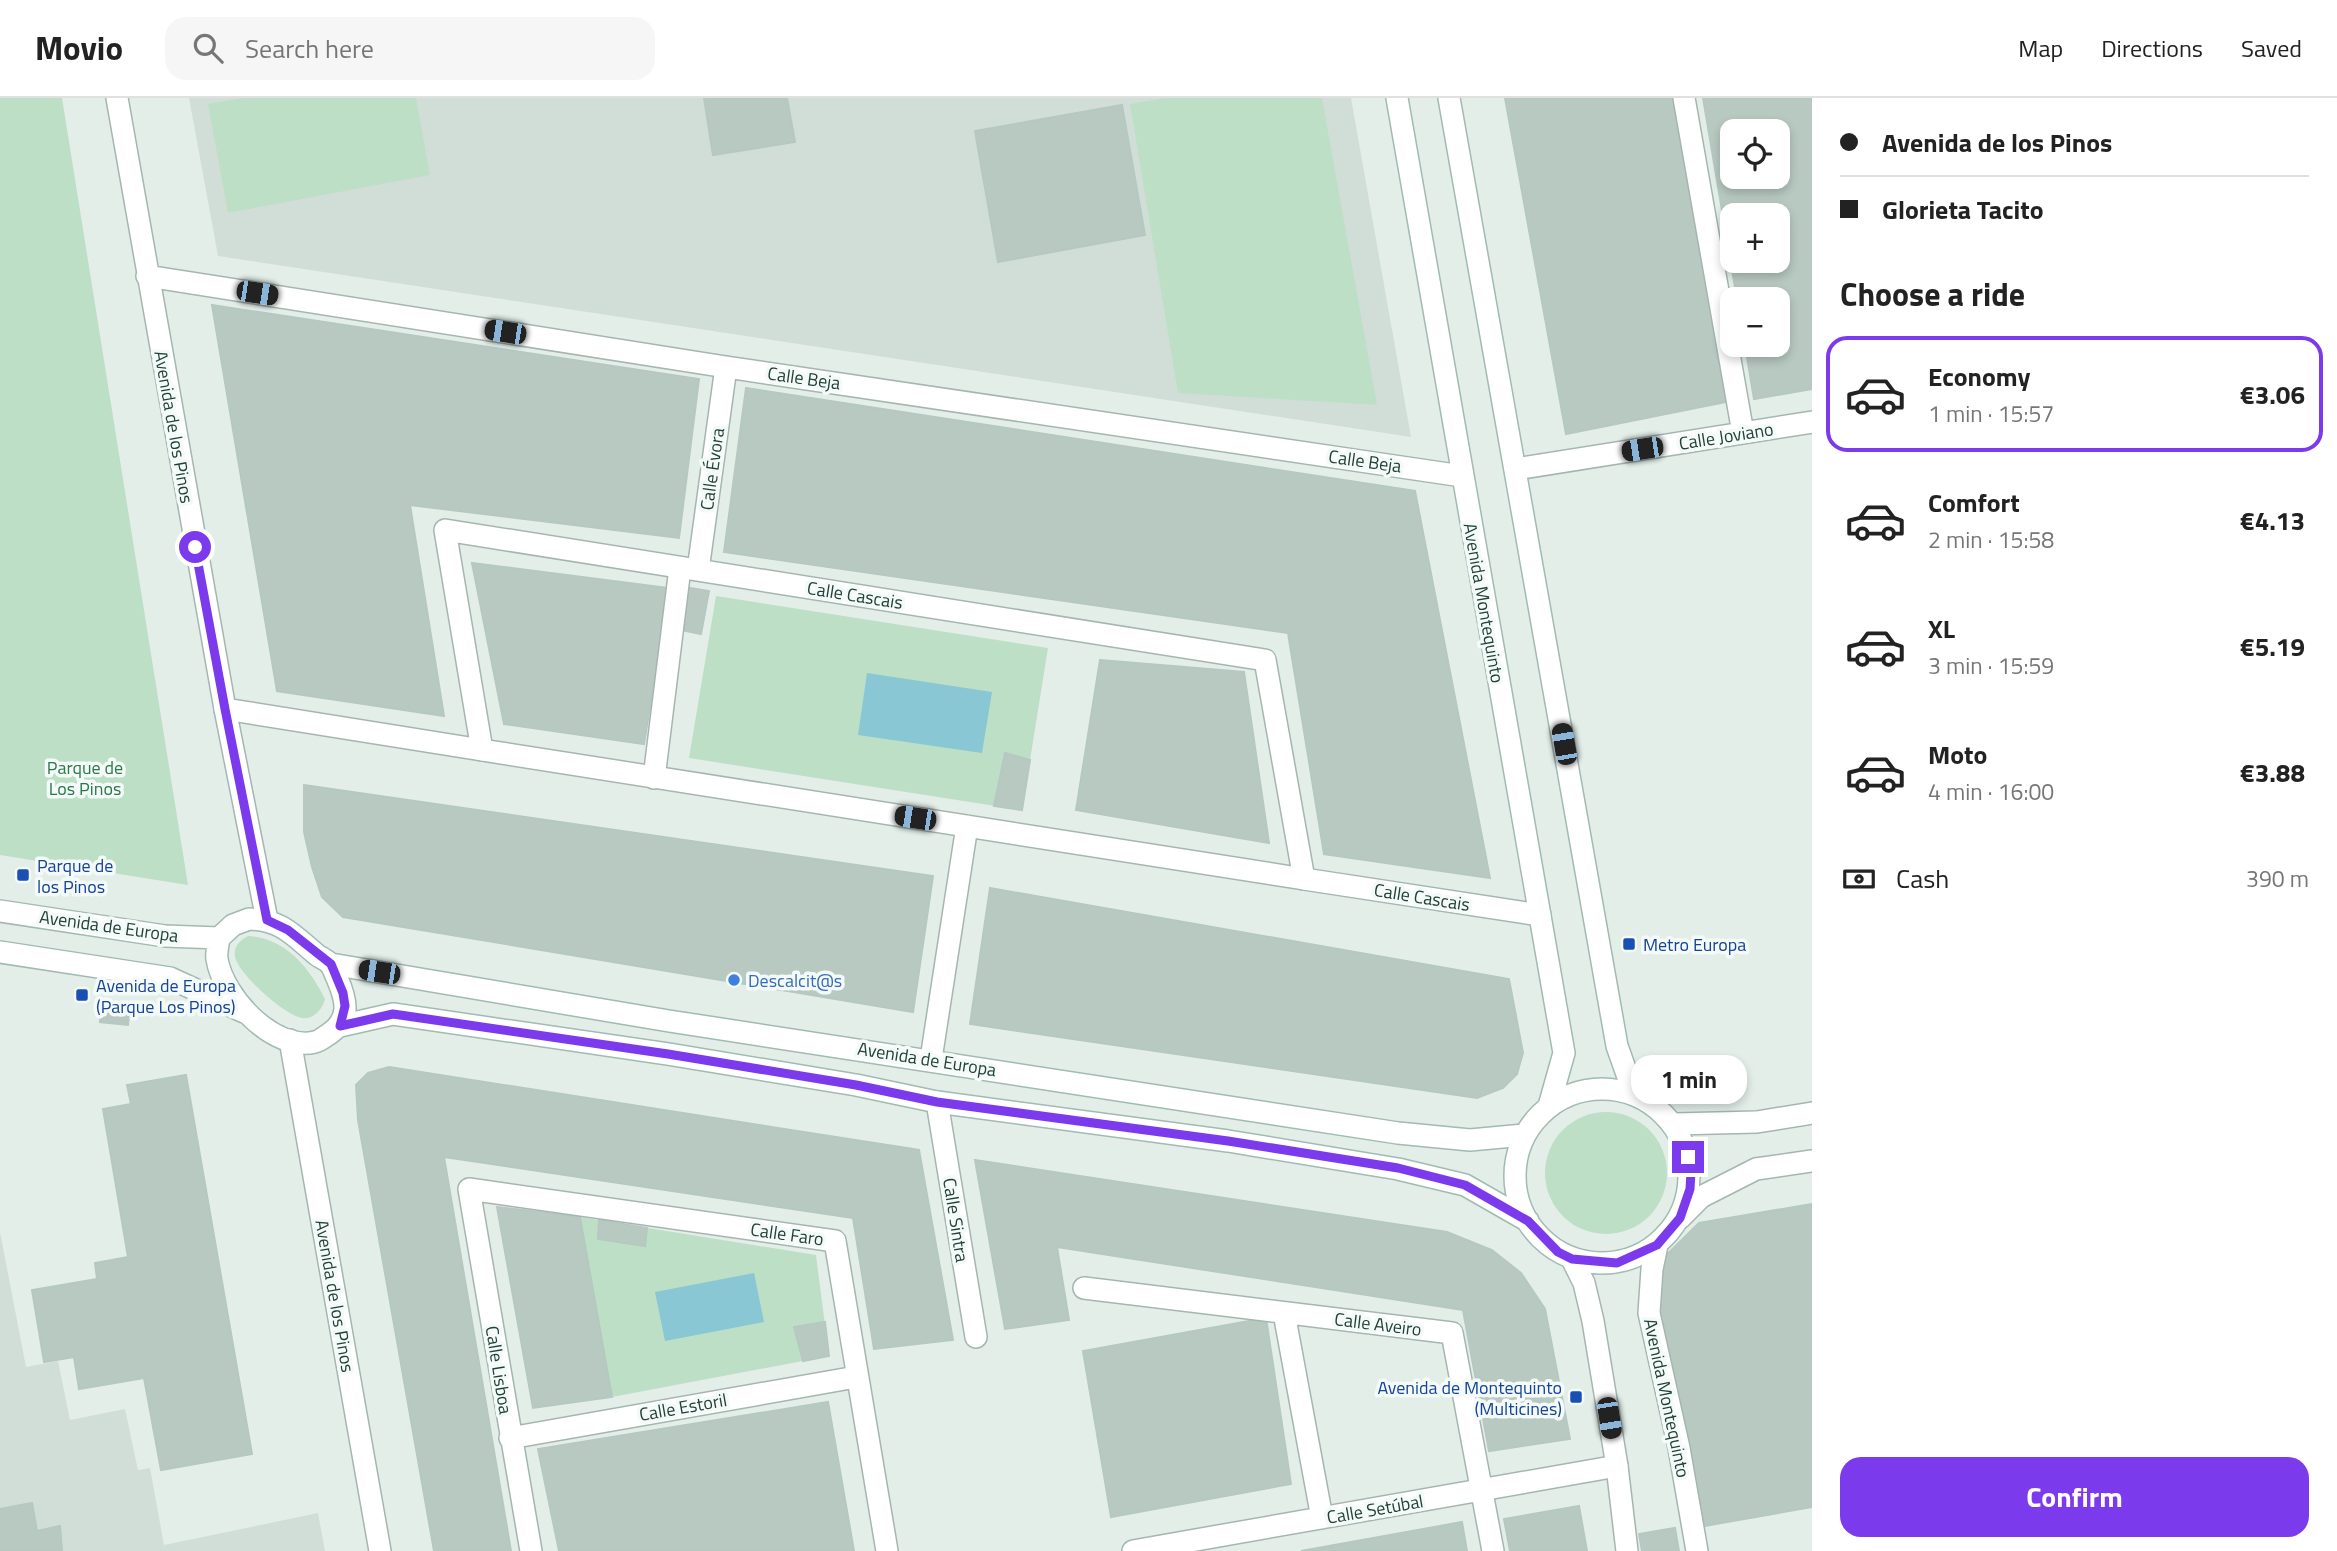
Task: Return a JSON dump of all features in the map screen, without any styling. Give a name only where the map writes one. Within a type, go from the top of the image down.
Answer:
[{"type":"street","name":"Avenida de los Pinos","points":[[117,98],[225,709],[267,920]]},
{"type":"street","name":"Avenida Montequinto","points":[[1397,98],[1564,1053],[1549,1106]]},
{"type":"street","points":[[1449,98],[1617,1046],[1634,1094]]},
{"type":"street","points":[[1684,98],[1743,433]]},
{"type":"street","name":"Calle Beja","points":[[147,276],[726,367],[1462,476]]},
{"type":"street","name":"Calle Évora","points":[[654,778],[726,367]]},
{"type":"street","name":"Calle Joviano","points":[[1516,470],[1812,422]]},
{"type":"street","name":"Calle Cascais","points":[[482,750],[445,530],[1265,660],[1304,879]]},
{"type":"street","name":"Calle Cascais","points":[[225,709],[1540,915]]},
{"type":"street","points":[[932,1059],[967,826]]},
{"type":"street","name":"Avenida de Europa","points":[[0,911],[165,936],[219,938]]},
{"type":"street","points":[[245,1013],[222,976],[217,958],[219,938],[233,925],[249,919],[267,920],[288,930],[331,964],[343,993],[345,1006],[340,1026]]},
{"type":"street","points":[[0,952],[170,978],[245,1013],[290,1040],[306,1043],[318,1042],[340,1026],[393,1014],[668,1054],[856,1085],[937,1102],[1228,1141],[1398,1168],[1465,1185],[1528,1221]]},
{"type":"street","name":"Avenida de Europa","points":[[331,964],[669,1021],[932,1059],[1398,1133],[1470,1140],[1524,1135]]},
{"type":"street","name":"Avenida de los Pinos","points":[[290,1040],[380,1551]]},
{"type":"street","points":[[1680,1218],[1690,1189],[1691,1172],[1685,1143],[1664,1112],[1634,1094],[1589,1089],[1549,1106],[1524,1135],[1514,1165],[1517,1201],[1528,1221],[1558,1252],[1572,1259],[1617,1263],[1657,1245],[1700,1197],[1756,1169],[1812,1161]]},
{"type":"street","name":"Calle Sintra","points":[[937,1102],[975,1337]]},
{"type":"street","points":[[1674,1124],[1757,1122],[1812,1113]]},
{"type":"street","name":"Calle Faro","points":[[469,1189],[835,1241],[887,1551]]},
{"type":"street","name":"Calle Lisboa","points":[[469,1189],[531,1551]]},
{"type":"street","name":"Avenida Montequinto","points":[[1657,1245],[1652,1269],[1649,1313],[1679,1448],[1698,1551]]},
{"type":"street","points":[[1572,1259],[1584,1283],[1592,1321],[1617,1466],[1627,1551]]},
{"type":"street","name":"Calle Aveiro","points":[[1084,1287],[1452,1334],[1493,1551]]},
{"type":"street","points":[[1284,1313],[1322,1518]]},
{"type":"street","name":"Calle Estoril","points":[[510,1438],[856,1377]]},
{"type":"street","name":"Calle Setúbal","points":[[1133,1551],[1216,1544],[1322,1518],[1617,1466]]},
{"type":"shaded area","points":[[189,98],[1351,98],[1411,437],[218,256]]},
{"type":"shaded area","points":[[0,1232],[26,1367],[58,1361],[70,1420],[125,1409],[138,1470],[150,1468],[164,1545],[318,1513],[325,1551],[0,1551]]},
{"type":"green space","name":"Parque de Los Pinos","points":[[0,98],[62,98],[188,885],[0,855]]},
{"type":"green space","points":[[243,98],[416,98],[430,175],[228,213],[208,104]]},
{"type":"green space","points":[[1165,98],[1322,98],[1377,405],[1178,393],[1130,104]]},
{"type":"green space","points":[[716,596],[1048,648],[1022,810],[689,758]]},
{"type":"green space","points":[[248,936],[273,942],[284,948],[303,966],[325,999],[317,1013],[306,1018],[294,1015],[253,983],[235,957],[238,944]]},
{"type":"green space","points":[[1606,1112],[1629,1116],[1649,1130],[1663,1150],[1667,1173],[1663,1196],[1649,1216],[1629,1230],[1606,1234],[1583,1230],[1563,1216],[1549,1196],[1545,1173],[1549,1150],[1563,1130],[1583,1116]]},
{"type":"green space","points":[[580,1217],[816,1255],[829,1356],[612,1397]]},
{"type":"water","points":[[867,673],[992,692],[982,753],[858,735]]},
{"type":"water","points":[[754,1273],[764,1322],[665,1341],[655,1292]]},
{"type":"building","points":[[704,98],[787,98],[795,142],[713,155]]},
{"type":"building","points":[[1505,98],[1673,98],[1726,402],[1566,434]]},
{"type":"building","points":[[1703,98],[1812,98],[1812,389],[1754,399],[1747,357],[1790,357],[1790,287],[1735,287],[1733,273],[1790,273],[1790,203],[1721,203]]},
{"type":"building","points":[[1122,105],[1145,235],[998,262],[975,131]]},
{"type":"building","points":[[212,305],[699,379],[679,538],[410,505],[444,716],[277,691]]},
{"type":"building","points":[[746,388],[1415,491],[1490,878],[1324,854],[1288,633],[724,552]]},
{"type":"building","points":[[472,563],[669,588],[644,744],[504,724]]},
{"type":"building","points":[[684,587],[709,591],[701,634],[676,629]]},
{"type":"building","points":[[1100,660],[1244,672],[1269,843],[1076,810]]},
{"type":"building","points":[[1005,753],[1030,760],[1022,810],[994,806]]},
{"type":"building","points":[[304,785],[933,876],[913,1012],[343,917],[322,897],[312,867],[304,832]]},
{"type":"building","points":[[990,888],[1509,979],[1523,1053],[1517,1074],[1503,1088],[1477,1098],[970,1024]]},
{"type":"building","points":[[101,1012],[129,1015],[128,1025],[100,1022]]},
{"type":"building","points":[[389,1067],[919,1150],[953,1340],[874,1349],[853,1218],[444,1157],[511,1551],[434,1551],[358,1120],[356,1085],[368,1073]]},
{"type":"building","points":[[186,1075],[252,1454],[161,1470],[144,1378],[79,1389],[74,1357],[44,1362],[32,1290],[97,1279],[95,1263],[128,1257],[103,1109],[131,1104],[127,1085]]},
{"type":"building","points":[[975,1160],[1447,1232],[1492,1250],[1521,1273],[1545,1309],[1570,1439],[1489,1451],[1463,1310],[1057,1247],[1069,1320],[1005,1329]]},
{"type":"building","points":[[1812,1204],[1812,1507],[1699,1527],[1652,1269],[1699,1223]]},
{"type":"building","points":[[497,1207],[580,1217],[612,1397],[533,1408]]},
{"type":"building","points":[[599,1220],[647,1228],[645,1246],[598,1239]]},
{"type":"building","points":[[1266,1318],[1291,1484],[1111,1517],[1083,1351]]},
{"type":"building","points":[[825,1322],[829,1356],[803,1361],[794,1327]]},
{"type":"building","points":[[828,1402],[854,1551],[559,1551],[538,1449]]},
{"type":"building","points":[[32,1503],[37,1531],[60,1526],[62,1551],[0,1551],[0,1509]]},
{"type":"building","points":[[1579,1506],[1587,1551],[1510,1551],[1504,1519]]},
{"type":"building","points":[[1462,1522],[1467,1551],[1301,1551]]},
{"type":"building","points":[[1675,1528],[1679,1551],[1642,1551],[1639,1534]]},
{"type":"place","name":"Parque de los Pinos","points":[[23,875]]},
{"type":"place","name":"Metro Europa","points":[[1629,944]]},
{"type":"place","name":"Descalcit@s","points":[[734,980]]},
{"type":"place","name":"Avenida de Europa (Parque Los Pinos)","points":[[82,995]]},
{"type":"place","name":"Avenida de Montequinto (Multicines)","points":[[1576,1397]]},
{"type":"route","points":[[195,547],[267,920],[288,930],[317,956],[331,964],[343,993],[345,1006],[340,1026],[393,1014],[668,1054],[856,1085],[937,1102],[1228,1141],[1398,1168],[1465,1185],[1528,1221],[1558,1252],[1572,1259],[1617,1263],[1657,1245],[1680,1218],[1690,1189],[1688,1157]]}]
